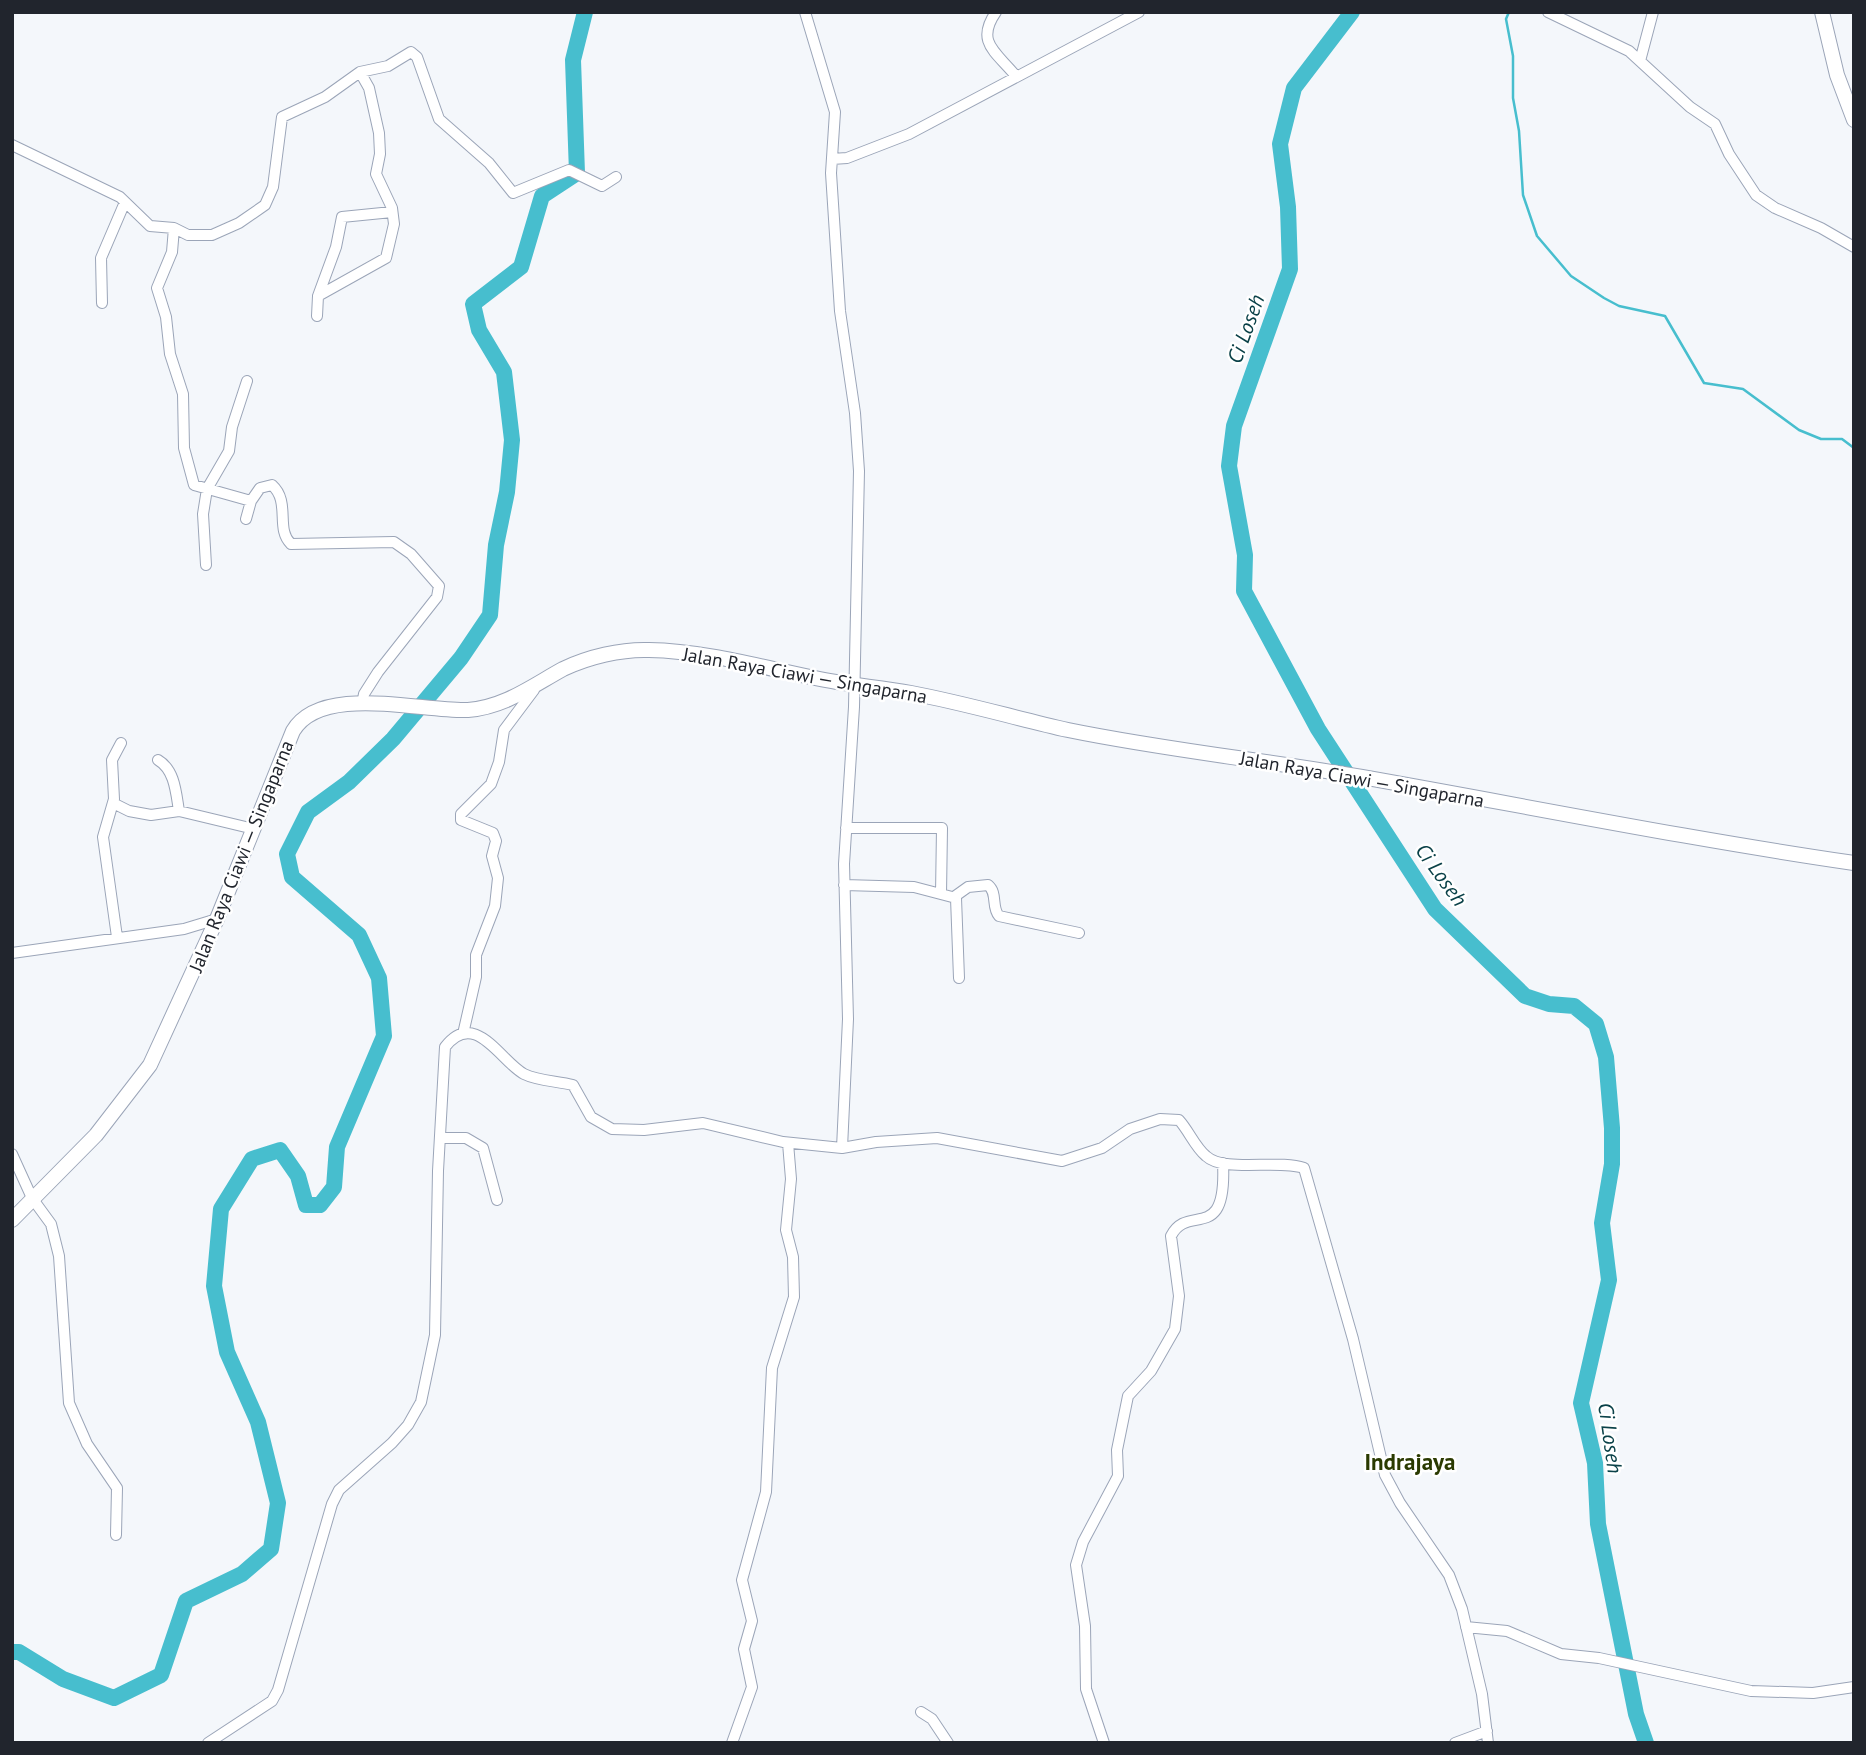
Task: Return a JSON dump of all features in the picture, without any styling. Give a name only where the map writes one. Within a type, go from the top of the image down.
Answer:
[{"type":"main road","points":[[1822,12],[1837,75],[1854,120]]},
{"type":"main road","name":"Jalan Raya Ciawi — Singaparna","points":[[12,1220],[96,1135],[150,1065],[216,919],[299,720],[320,708],[362,704],[451,711],[480,709],[512,700],[569,666],[604,655],[644,649],[688,652],[854,686],[908,692],[1071,730],[1362,777],[1639,829],[1854,863]]},
{"type":"street","points":[[805,12],[835,112],[832,159],[840,311],[855,412],[859,471],[854,686],[844,885],[848,1019],[842,1148]]},
{"type":"street","points":[[996,12],[986,29],[987,40],[1015,75]]},
{"type":"street","points":[[832,159],[847,158],[909,134],[1015,75],[1139,12]]},
{"type":"street","points":[[1548,12],[1609,39],[1640,61],[1690,107],[1715,124],[1729,154],[1756,195],[1774,208],[1821,228],[1854,247]]},
{"type":"street","points":[[1640,61],[1653,12]]},
{"type":"street","points":[[12,145],[125,202],[150,226],[174,228],[188,235],[212,235],[259,211],[272,195],[282,117],[325,97],[360,72],[388,66],[413,53],[439,120],[489,163],[513,193],[567,170],[602,186],[617,177]]},
{"type":"street","points":[[318,296],[386,258],[394,224],[392,212],[376,174],[380,154],[379,132],[369,88],[360,72]]},
{"type":"street","points":[[102,303],[101,258],[125,202]]},
{"type":"street","points":[[317,316],[318,296],[336,247],[342,217],[392,212]]},
{"type":"street","points":[[174,228],[172,252],[157,288],[166,317],[170,354],[183,394],[184,449],[190,478],[194,485],[251,501]]},
{"type":"street","points":[[205,565],[203,514],[207,489],[229,451],[232,427],[247,382]]},
{"type":"street","points":[[246,519],[251,501],[260,488],[272,485],[283,505],[283,532],[291,544],[394,542],[411,554],[439,586],[437,597],[373,678],[362,704]]},
{"type":"street","points":[[463,1034],[476,977],[475,956],[495,906],[498,878],[492,856],[495,841],[493,833],[468,825],[461,820],[461,814],[491,784],[498,766],[504,730],[526,698],[545,679]]},
{"type":"street","points":[[117,937],[103,837],[113,803],[111,767],[121,743]]},
{"type":"street","points":[[158,760],[166,766],[173,781],[179,811]]},
{"type":"street","points":[[113,803],[129,811],[151,815],[179,811],[254,829]]},
{"type":"street","points":[[846,828],[942,828],[941,894]]},
{"type":"street","points":[[844,885],[914,887],[954,897],[958,902],[959,978]]},
{"type":"street","points":[[954,897],[968,887],[988,885],[994,892],[994,909],[999,916],[1079,933]]},
{"type":"street","points":[[12,953],[184,929],[216,919]]},
{"type":"street","points":[[208,1743],[275,1695],[284,1675],[332,1504],[339,1490],[408,1425],[421,1402],[435,1335],[438,1171],[445,1047],[453,1037],[463,1034],[485,1038],[521,1073],[573,1085],[591,1117],[612,1129],[644,1130],[703,1123],[788,1143],[842,1148],[877,1142],[937,1138],[1062,1161],[1102,1148],[1130,1129],[1160,1119],[1179,1121],[1206,1157],[1223,1163],[1290,1163],[1304,1168],[1353,1339],[1385,1475],[1450,1575],[1482,1694],[1488,1743]]},
{"type":"street","points":[[441,1138],[460,1136],[483,1148],[497,1199]]},
{"type":"street","points":[[732,1743],[752,1687],[744,1649],[752,1620],[741,1580],[766,1492],[771,1449],[768,1396],[772,1368],[794,1297],[793,1257],[786,1230],[791,1179],[788,1143]]},
{"type":"street","points":[[12,1154],[32,1198],[51,1224],[59,1256],[69,1403],[87,1444],[117,1489],[116,1535]]},
{"type":"street","points":[[1104,1743],[1086,1689],[1085,1626],[1076,1564],[1083,1542],[1118,1476],[1117,1450],[1128,1396],[1151,1371],[1175,1329],[1180,1296],[1171,1236],[1179,1226],[1208,1218],[1219,1207],[1224,1190],[1223,1163]]},
{"type":"street","points":[[1465,1627],[1507,1631],[1561,1654],[1751,1691],[1813,1693],[1854,1687]]},
{"type":"street","points":[[921,1712],[932,1719],[948,1743]]},
{"type":"street","points":[[1455,1743],[1487,1731]]},
{"type":"waterway","points":[[12,1652],[19,1652],[63,1679],[114,1698],[161,1675],[186,1601],[242,1574],[271,1549],[278,1503],[258,1422],[227,1352],[214,1286],[221,1209],[252,1159],[280,1150],[298,1176],[306,1205],[320,1205],[334,1187],[337,1147],[384,1036],[379,978],[359,935],[292,877],[287,854],[308,812],[349,782],[393,739],[461,658],[490,615],[496,545],[507,492],[512,440],[504,372],[479,330],[473,304],[521,267],[542,196],[577,173],[573,60],[585,12]]},
{"type":"waterway","name":"Ci Loseh","points":[[1352,12],[1294,88],[1280,144],[1288,207],[1290,269],[1234,426],[1229,466],[1245,555],[1244,591],[1318,729],[1435,909],[1525,996],[1549,1004],[1574,1006],[1596,1024],[1606,1057],[1612,1128],[1612,1164],[1602,1223],[1609,1280],[1581,1403],[1595,1463],[1598,1524],[1636,1714],[1646,1743]]},
{"type":"waterway","points":[[1509,12],[1506,19],[1513,56],[1513,98],[1519,131],[1523,195],[1537,236],[1571,276],[1604,298],[1619,306],[1665,316],[1704,383],[1743,389],[1799,430],[1821,439],[1842,439],[1854,448]]},
{"type":"district","name":"Indrajaya","points":[[1410,1462]]}]
